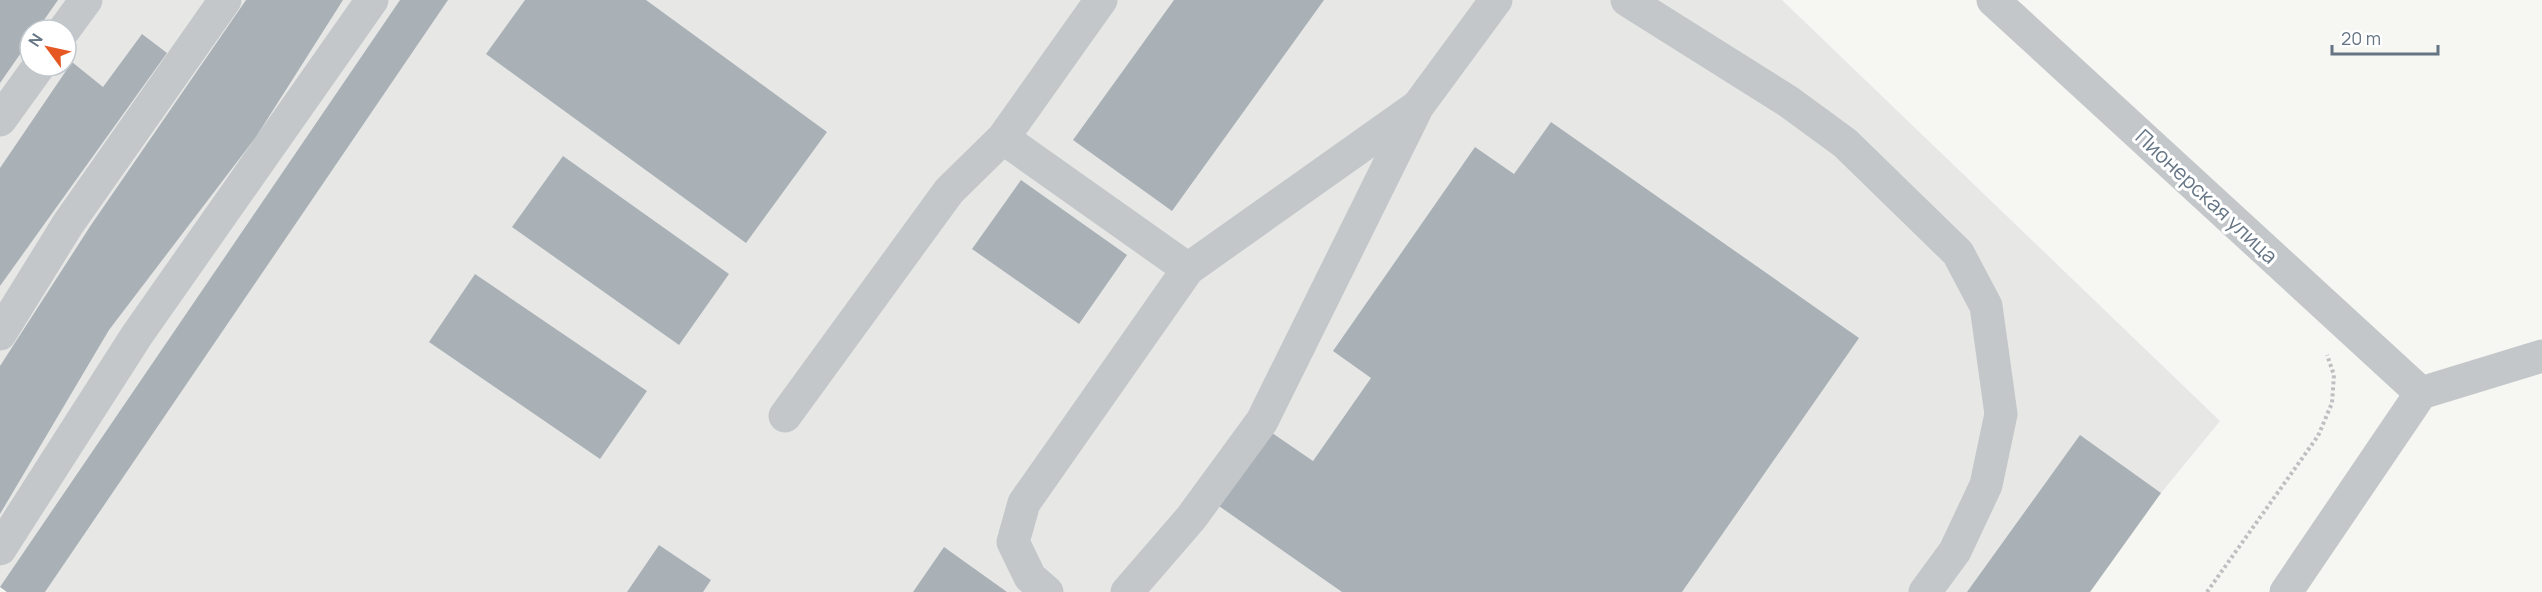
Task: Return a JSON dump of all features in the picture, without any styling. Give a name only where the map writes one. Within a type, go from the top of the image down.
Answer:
[{"type":"street","points":[[73,18],[86,0]]},
{"type":"street","points":[[0,334],[68,224],[225,0]]},
{"type":"street","points":[[0,549],[137,335],[372,0]]},
{"type":"street","points":[[785,416],[949,191],[1003,138],[1101,0]]},
{"type":"street","points":[[1127,592],[1191,518],[1262,421],[1418,106],[1497,0]]},
{"type":"street","points":[[1627,0],[1789,102],[1845,143],[1958,253],[1986,306],[2001,414],[1986,485],[1955,550],[1925,592]]},
{"type":"street","name":"Пионерская улица","points":[[1993,0],[2421,393]]},
{"type":"street","points":[[0,120],[30,78]]},
{"type":"street","points":[[1047,592],[1030,577],[1013,542],[1024,504],[1188,269],[1418,106]]},
{"type":"street","points":[[1003,138],[1188,269]]},
{"type":"street","points":[[2296,588],[2421,393],[2542,356]]},
{"type":"path","points":[[2207,592],[2318,436],[2332,403],[2334,375],[2324,347]]},
{"type":"shaded area","points":[[0,0],[1782,0],[2220,421],[2161,493],[2090,592],[7,592],[0,587]]},
{"type":"building","points":[[0,0],[58,0],[45,18],[18,18],[18,57],[0,83]]},
{"type":"building","points":[[246,0],[343,0],[256,137],[109,330],[0,514],[0,366],[91,225]]},
{"type":"building","points":[[400,0],[448,0],[45,592],[7,592],[0,587]]},
{"type":"building","points":[[525,0],[646,0],[827,132],[746,243],[486,54]]},
{"type":"building","points":[[1174,0],[1324,0],[1172,211],[1073,140]]},
{"type":"building","points":[[142,34],[167,53],[0,286],[0,168],[61,78],[78,78],[78,67],[103,87]]},
{"type":"building","points":[[1551,122],[1859,338],[1682,592],[1342,592],[1216,504],[1268,430],[1313,461],[1371,378],[1333,351],[1475,147],[1514,174]]},
{"type":"building","points":[[563,156],[729,274],[679,345],[512,227]]},
{"type":"building","points":[[1021,180],[1127,255],[1079,324],[972,249]]},
{"type":"building","points":[[475,274],[647,391],[600,459],[429,342]]},
{"type":"building","points":[[2080,435],[2161,493],[2090,592],[1967,592]]},
{"type":"building","points":[[659,545],[711,580],[703,592],[627,592]]},
{"type":"building","points":[[944,547],[1007,592],[913,592]]}]
